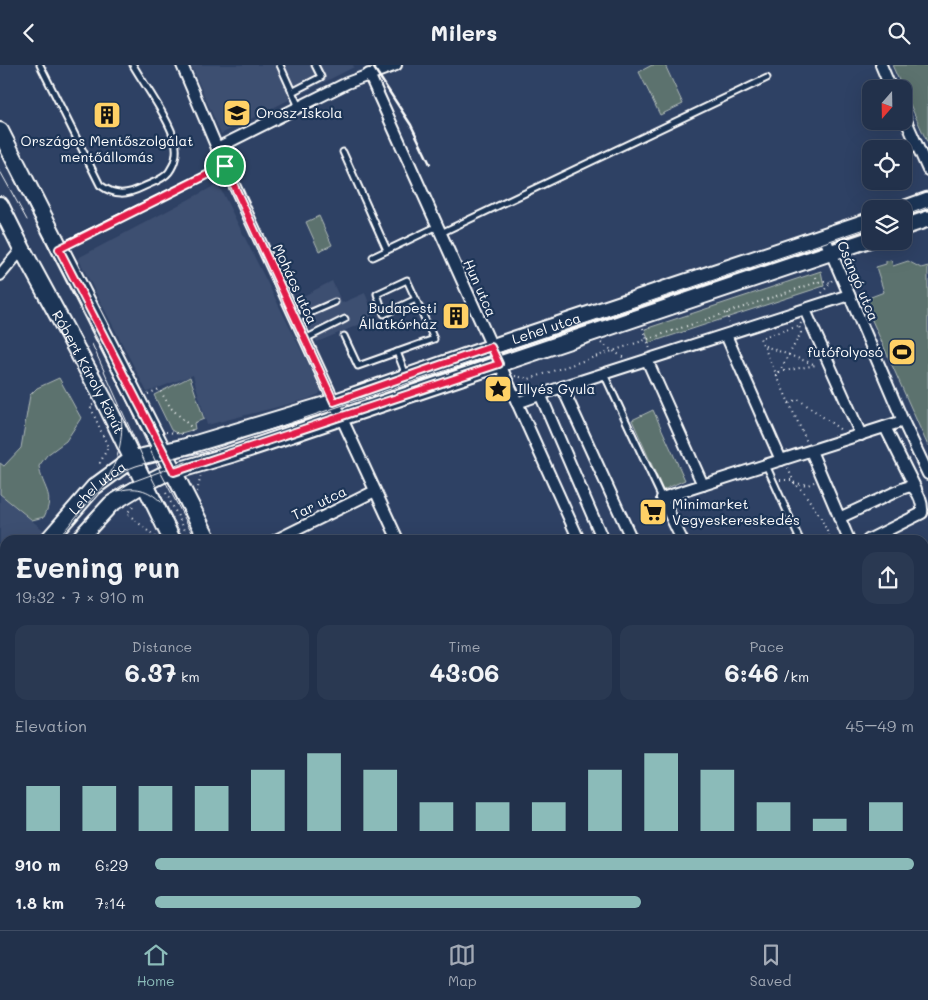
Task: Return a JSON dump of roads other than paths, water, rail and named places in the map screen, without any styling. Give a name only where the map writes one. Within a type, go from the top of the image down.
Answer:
[{"type":"main road","points":[[0,131],[206,535]]},
{"type":"main road","points":[[912,206],[928,200]]},
{"type":"main road","name":"Róbert Károly körút","points":[[0,205],[104,400],[170,535]]},
{"type":"main road","points":[[912,224],[928,219]]},
{"type":"main road","name":"Lehel utca","points":[[83,535],[111,505],[144,484],[337,409],[406,377],[862,222]]},
{"type":"main road","name":"Lehel utca","points":[[52,535],[99,483],[132,459],[337,409],[499,364],[862,242]]},
{"type":"street","name":"Mohács utca","points":[[182,65],[198,112],[217,148],[396,535]]},
{"type":"street","points":[[217,148],[369,74],[396,65]]},
{"type":"street","points":[[881,65],[887,80]]},
{"type":"street","name":"Hun utca","points":[[369,74],[577,535]]},
{"type":"street","points":[[910,130],[928,170]]},
{"type":"street","name":"Csángó utca","points":[[824,236],[903,421],[928,474]]},
{"type":"street","points":[[0,275],[22,249]]},
{"type":"street","points":[[518,403],[540,394],[726,335],[806,313],[849,295]]},
{"type":"street","points":[[806,313],[829,363],[856,436]]},
{"type":"street","points":[[726,335],[783,460]]},
{"type":"street","points":[[650,359],[698,487]]},
{"type":"street","points":[[562,387],[630,535]]},
{"type":"street","points":[[540,394],[601,535]]},
{"type":"street","points":[[680,535],[662,498],[903,421]]},
{"type":"street","points":[[878,535],[922,513],[923,506],[885,427]]},
{"type":"street","points":[[811,451],[847,535]]},
{"type":"street","points":[[839,517],[904,488],[911,486],[916,489]]},
{"type":"street","name":"Tar utca","points":[[286,535],[375,491]]},
{"type":"lane","points":[[40,65],[100,185],[107,190],[130,194],[164,177],[172,166],[176,153],[171,126],[133,65]]},
{"type":"lane","points":[[280,65],[299,107]]},
{"type":"lane","points":[[292,91],[321,77],[315,65]]},
{"type":"lane","points":[[373,257],[440,230],[766,78]]},
{"type":"lane","points":[[343,152],[387,250]]},
{"type":"lane","points":[[58,248],[225,166]]},
{"type":"lane","points":[[58,248],[98,227]]},
{"type":"lane","points":[[344,336],[358,366],[434,339],[416,299],[407,280],[377,294],[384,313],[416,299]]},
{"type":"lane","points":[[296,320],[335,301]]},
{"type":"lane","points":[[305,339],[345,319]]},
{"type":"lane","points":[[398,352],[406,377]]},
{"type":"lane","points":[[604,374],[662,498]]},
{"type":"lane","points":[[766,465],[798,535]]},
{"type":"tram line","points":[[0,151],[98,340],[162,475],[193,535]]},
{"type":"tram line","points":[[0,171],[27,220]]},
{"type":"tram line","points":[[912,213],[928,207]]},
{"type":"tram line","points":[[61,535],[103,487],[114,478],[136,466],[204,452],[862,230]]},
{"type":"tram line","points":[[92,344],[153,480],[181,535]]},
{"type":"tram line","points":[[105,483],[117,458],[121,441],[121,413]]},
{"type":"tram line","points":[[84,520],[107,496],[121,486],[186,462]]},
{"type":"tram line","points":[[118,491],[130,489],[146,491],[161,502]]},
{"type":"railway","points":[[372,65],[411,125],[430,164]]},
{"type":"place","name":"Orosz Iskola","points":[[237,113]]},
{"type":"place","name":"Országos Mentőszolgálat mentőállomás","points":[[107,115]]},
{"type":"place","name":"Budapesti Állatkórház","points":[[456,316]]},
{"type":"place","name":"futófolyosó","points":[[902,352]]},
{"type":"place","name":"Illyés Gyula","points":[[498,389]]},
{"type":"place","name":"Minimarket Vegyeskereskedés","points":[[653,512]]}]
